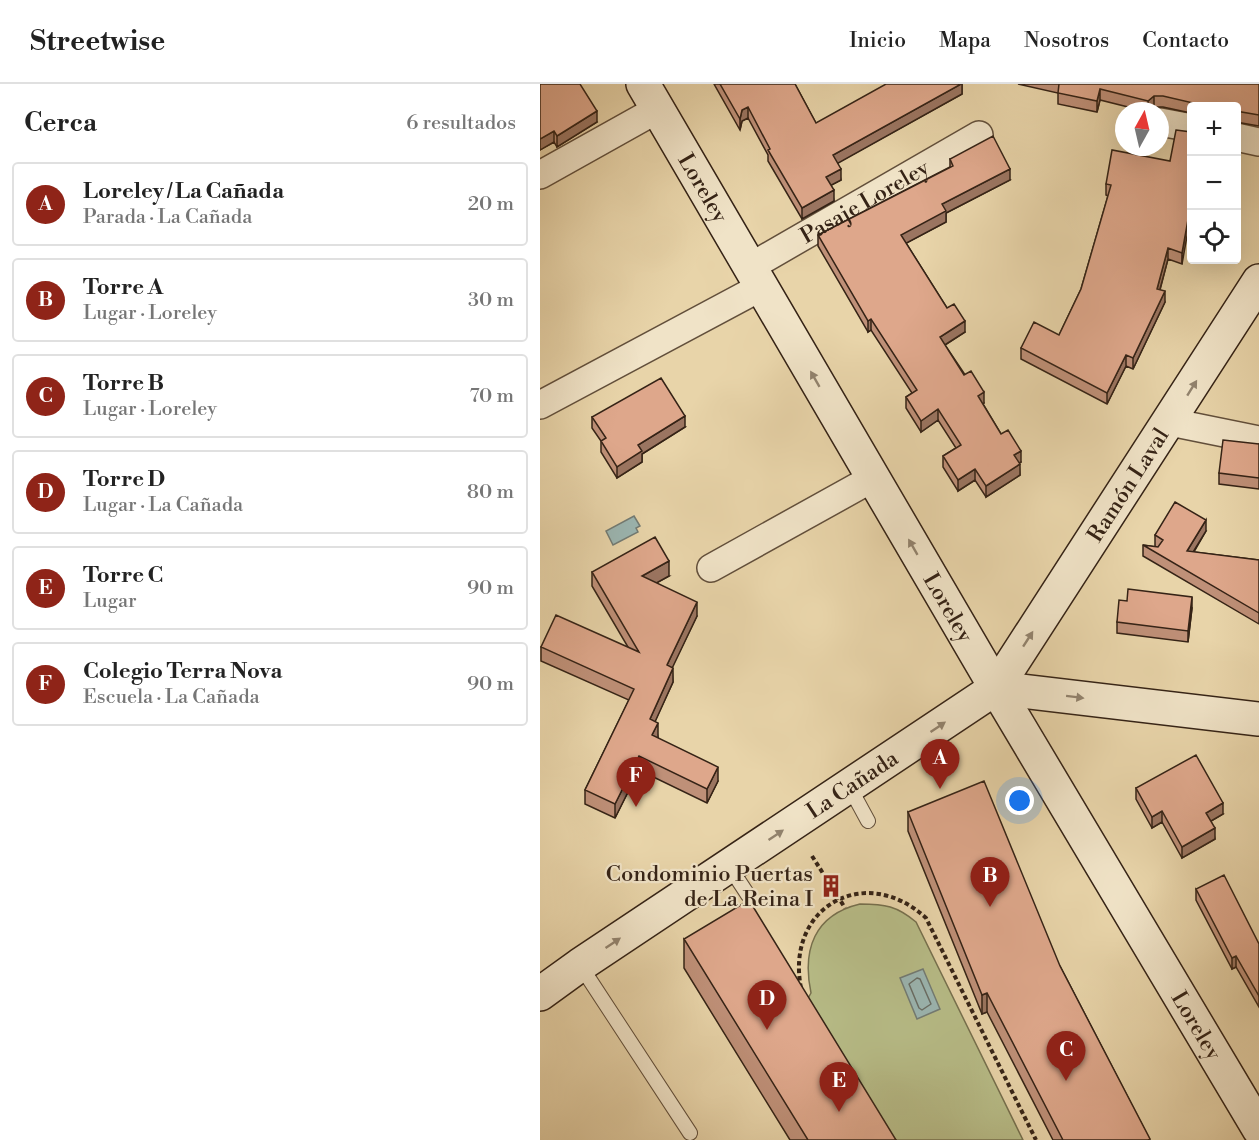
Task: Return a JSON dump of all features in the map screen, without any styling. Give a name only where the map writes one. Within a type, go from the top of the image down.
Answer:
[{"type":"street","points":[[540,175],[650,96]]},
{"type":"street","name":"Loreley","points":[[650,96],[996,688],[1259,1129]]},
{"type":"street","points":[[1169,124],[1187,127]]},
{"type":"street","name":"Pasaje Loreley","points":[[540,405],[756,277],[979,135]]},
{"type":"street","points":[[1241,138],[1259,142]]},
{"type":"street","name":"Ramón Laval","points":[[996,688],[1259,281]]},
{"type":"street","points":[[1170,422],[1259,440]]},
{"type":"street","points":[[711,568],[873,478]]},
{"type":"street","points":[[996,688],[1259,719]]},
{"type":"street","name":"La Cañada","points":[[542,990],[996,688]]},
{"type":"lane","points":[[849,786],[868,821]]},
{"type":"lane","points":[[729,866],[748,895]]},
{"type":"lane","points":[[580,964],[690,1133]]},
{"type":"path","points":[[812,856],[826,878]]},
{"type":"path","points":[[802,993],[798,972],[807,933],[827,904],[838,896],[871,892],[890,896],[913,906],[926,918],[1036,1140]]},
{"type":"path","points":[[838,896],[845,908]]},
{"type":"green space","points":[[860,904],[890,907],[903,912],[916,922],[1023,1140],[895,1140],[807,1000],[811,993],[808,962],[815,936],[832,916]]},
{"type":"water","points":[[634,516],[640,526],[636,528],[638,532],[613,545],[606,531]]},
{"type":"water","points":[[923,969],[940,1009],[917,1019],[900,978]]},
{"type":"building","points":[[540,84],[580,84],[597,111],[557,136],[554,131],[540,139]]},
{"type":"building","points":[[720,84],[795,84],[816,123],[886,84],[961,84],[833,155],[841,169],[826,177],[834,190],[802,208],[768,150],[770,149],[748,107],[742,110],[740,119]]},
{"type":"building","points":[[1059,84],[1259,84],[1259,115],[1241,112],[1241,102],[1189,102],[1163,96],[1154,96],[1148,101],[1100,89],[1097,101],[1058,93]]},
{"type":"building","points":[[1176,130],[1187,131],[1187,225],[1182,253],[1168,248],[1157,289],[1165,291],[1133,358],[1126,355],[1107,393],[1021,348],[1034,322],[1059,335],[1081,289],[1111,185],[1106,184],[1112,150],[1115,151],[1115,156],[1144,156],[1170,161]]},
{"type":"building","points":[[993,136],[1010,169],[942,204],[946,211],[901,235],[947,308],[954,304],[965,321],[940,337],[964,375],[971,371],[984,392],[978,396],[1001,434],[1008,430],[1021,451],[1014,455],[1020,464],[986,486],[975,469],[958,480],[943,456],[961,445],[938,409],[921,421],[906,397],[917,390],[871,319],[868,321],[818,235],[953,166],[950,159]]},
{"type":"building","points":[[661,378],[685,416],[638,445],[642,451],[617,467],[601,441],[606,438],[592,417]]},
{"type":"building","points":[[1223,440],[1259,444],[1259,478],[1219,473]]},
{"type":"building","points":[[1175,502],[1206,520],[1187,551],[1259,560],[1259,613],[1143,545],[1158,547],[1163,540],[1155,535]]},
{"type":"building","points":[[655,537],[669,561],[642,576],[697,602],[667,665],[673,668],[650,719],[658,723],[652,735],[718,767],[707,789],[639,756],[615,804],[585,790],[634,689],[541,647],[556,615],[639,652],[592,572]]},
{"type":"building","points":[[1128,589],[1192,597],[1188,631],[1117,622],[1119,600],[1127,601]]},
{"type":"building","points":[[1196,755],[1223,803],[1206,813],[1215,828],[1182,847],[1162,811],[1152,817],[1136,788]]},
{"type":"building","points":[[984,781],[1060,966],[1150,1139],[1148,1140],[1063,1140],[987,993],[982,995],[908,812]]},
{"type":"building","points":[[1224,875],[1259,944],[1259,996],[1236,956],[1232,958],[1196,889]]},
{"type":"building","points":[[749,900],[896,1140],[808,1140],[684,939]]},
{"type":"place","name":"Loreley / La Cañada","points":[[940,789]]},
{"type":"place","name":"Colegio Terra Nova","points":[[636,807]]},
{"type":"place","name":"Condominio Puertas de La Reina I","points":[[831,886]]},
{"type":"place","name":"Torre A","points":[[990,907]]},
{"type":"place","name":"Torre D","points":[[767,1030]]},
{"type":"place","name":"Torre B","points":[[1066,1081]]},
{"type":"place","name":"Torre C","points":[[839,1112]]}]
